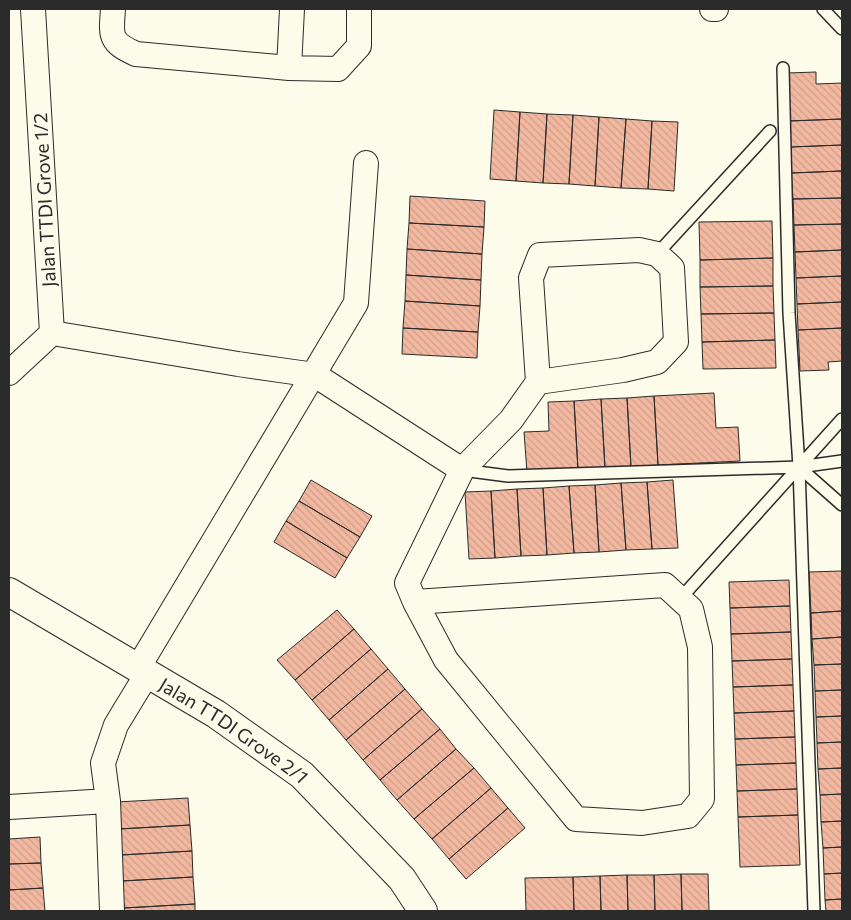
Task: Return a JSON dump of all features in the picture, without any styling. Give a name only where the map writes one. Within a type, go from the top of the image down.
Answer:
[{"type":"street","name":"Jalan TTDI Grove 1/2","points":[[33,9],[52,333]]},
{"type":"street","points":[[113,9],[112,34],[120,47],[136,54],[289,68],[338,69],[359,46],[359,9]]},
{"type":"street","points":[[289,68],[292,9]]},
{"type":"street","points":[[112,911],[108,801],[103,763],[116,725],[143,671],[356,304],[366,163]]},
{"type":"street","points":[[415,602],[665,585],[691,609],[700,647],[702,799],[688,816],[642,823],[576,819],[446,660],[415,602],[407,583],[462,470],[511,420],[538,382],[531,278],[540,255],[648,252],[672,268],[676,342],[657,362],[623,370],[538,382]]},
{"type":"street","points":[[9,373],[52,333],[315,375],[462,470]]},
{"type":"street","name":"Jalan TTDI Grove 2/1","points":[[9,592],[216,714],[302,774],[402,880],[423,911]]},
{"type":"street","points":[[9,807],[108,801]]},
{"type":"lane","points":[[823,9],[842,29]]},
{"type":"lane","points":[[783,68],[789,313],[799,467],[814,911]]},
{"type":"lane","points":[[648,252],[770,131]]},
{"type":"lane","points":[[680,599],[842,420]]},
{"type":"lane","points":[[462,470],[508,476],[799,467],[842,461]]},
{"type":"lane","points":[[799,467],[842,505]]},
{"type":"building","points":[[816,72],[816,84],[842,83],[842,119],[789,121],[787,73]]},
{"type":"building","points":[[494,110],[520,112],[516,181],[490,179]]},
{"type":"building","points":[[520,112],[547,114],[543,183],[516,181]]},
{"type":"building","points":[[547,114],[573,115],[569,184],[543,183]]},
{"type":"building","points":[[573,115],[599,117],[595,186],[569,184]]},
{"type":"building","points":[[599,117],[626,119],[621,188],[595,186]]},
{"type":"building","points":[[626,119],[652,121],[648,189],[621,188]]},
{"type":"building","points":[[842,119],[842,145],[790,147],[789,121]]},
{"type":"building","points":[[652,121],[678,122],[674,191],[648,189]]},
{"type":"building","points":[[842,145],[842,171],[791,173],[790,147]]},
{"type":"building","points":[[842,171],[842,198],[793,199],[791,173]]},
{"type":"building","points":[[410,196],[485,201],[484,227],[409,223]]},
{"type":"building","points":[[842,198],[842,224],[794,225],[793,199]]},
{"type":"building","points":[[772,221],[773,258],[700,260],[699,222]]},
{"type":"building","points":[[409,223],[484,227],[482,254],[407,249]]},
{"type":"building","points":[[842,224],[842,250],[795,252],[794,225]]},
{"type":"building","points":[[407,249],[482,254],[481,280],[406,275]]},
{"type":"building","points":[[842,250],[842,276],[796,278],[795,252]]},
{"type":"building","points":[[773,258],[773,286],[700,287],[700,260]]},
{"type":"building","points":[[406,275],[481,280],[480,306],[405,301]]},
{"type":"building","points":[[842,276],[842,302],[797,304],[796,278]]},
{"type":"building","points":[[773,286],[774,313],[701,314],[700,287]]},
{"type":"building","points":[[405,301],[480,306],[478,332],[403,328]]},
{"type":"building","points":[[842,302],[842,328],[798,330],[797,304]]},
{"type":"building","points":[[774,313],[775,340],[702,342],[701,314]]},
{"type":"building","points":[[403,328],[478,332],[477,358],[402,354]]},
{"type":"building","points":[[842,328],[842,361],[828,362],[829,370],[800,371],[798,330]]},
{"type":"building","points":[[775,340],[776,368],[703,369],[702,342]]},
{"type":"building","points":[[714,393],[716,428],[738,427],[740,461],[658,465],[654,396]]},
{"type":"building","points":[[654,396],[658,465],[631,467],[627,398]]},
{"type":"building","points":[[627,398],[631,467],[605,468],[601,399]]},
{"type":"building","points":[[601,399],[605,468],[578,470],[574,401]]},
{"type":"building","points":[[574,401],[578,470],[527,472],[524,432],[549,431],[548,402]]},
{"type":"building","points":[[311,480],[372,516],[360,537],[299,501]]},
{"type":"building","points":[[673,480],[678,548],[652,549],[647,482]]},
{"type":"building","points":[[647,482],[652,549],[626,550],[621,483]]},
{"type":"building","points":[[621,483],[626,550],[599,552],[595,485]]},
{"type":"building","points":[[595,485],[599,552],[574,553],[569,486]]},
{"type":"building","points":[[569,486],[574,553],[547,555],[543,488]]},
{"type":"building","points":[[543,488],[547,555],[521,556],[517,489]]},
{"type":"building","points":[[517,489],[521,556],[495,558],[491,491]]},
{"type":"building","points":[[491,491],[495,558],[469,559],[465,492]]},
{"type":"building","points":[[299,501],[360,537],[347,558],[286,521]]},
{"type":"building","points":[[286,521],[347,558],[335,578],[274,542]]},
{"type":"building","points":[[842,571],[842,611],[811,613],[809,572]]},
{"type":"building","points":[[789,580],[790,606],[730,608],[729,582]]},
{"type":"building","points":[[790,606],[791,632],[731,634],[730,608]]},
{"type":"building","points":[[337,610],[354,629],[295,680],[277,660]]},
{"type":"building","points":[[842,611],[842,637],[812,639],[811,613]]},
{"type":"building","points":[[354,629],[371,649],[312,700],[295,680]]},
{"type":"building","points":[[791,632],[792,659],[732,661],[731,634]]},
{"type":"building","points":[[842,637],[842,664],[814,665],[812,639]]},
{"type":"building","points":[[371,649],[388,669],[329,720],[312,700]]},
{"type":"building","points":[[792,659],[793,685],[733,687],[732,661]]},
{"type":"building","points":[[842,664],[842,690],[815,691],[814,665]]},
{"type":"building","points":[[388,669],[405,689],[346,740],[329,720]]},
{"type":"building","points":[[793,685],[794,711],[734,713],[733,687]]},
{"type":"building","points":[[405,689],[422,709],[363,760],[346,740]]},
{"type":"building","points":[[842,690],[842,716],[816,717],[815,691]]},
{"type":"building","points":[[422,709],[440,729],[380,780],[363,760]]},
{"type":"building","points":[[794,711],[795,737],[735,739],[734,713]]},
{"type":"building","points":[[842,716],[842,742],[817,743],[816,717]]},
{"type":"building","points":[[440,729],[456,749],[397,800],[380,780]]},
{"type":"building","points":[[795,737],[796,763],[736,765],[735,739]]},
{"type":"building","points":[[842,742],[842,768],[818,769],[817,743]]},
{"type":"building","points":[[456,749],[474,768],[414,819],[397,800]]},
{"type":"building","points":[[796,763],[797,789],[737,791],[736,765]]},
{"type":"building","points":[[474,768],[491,788],[432,839],[414,819]]},
{"type":"building","points":[[842,768],[842,794],[820,795],[818,769]]},
{"type":"building","points":[[491,788],[508,808],[449,859],[432,839]]},
{"type":"building","points":[[797,789],[798,815],[738,817],[737,791]]},
{"type":"building","points":[[842,794],[842,821],[821,822],[820,795]]},
{"type":"building","points":[[188,798],[190,825],[119,829],[117,802]]},
{"type":"building","points":[[508,808],[525,828],[466,879],[449,859]]},
{"type":"building","points":[[798,815],[800,865],[740,867],[738,817]]},
{"type":"building","points":[[842,821],[842,847],[823,848],[821,822]]},
{"type":"building","points":[[190,825],[192,851],[121,855],[119,829]]},
{"type":"building","points":[[40,837],[41,863],[9,864],[9,839]]},
{"type":"building","points":[[842,847],[842,873],[824,874],[823,848]]},
{"type":"building","points":[[192,851],[193,877],[122,881],[121,855]]},
{"type":"building","points":[[41,863],[43,888],[9,890],[9,864]]},
{"type":"building","points":[[842,873],[842,899],[825,900],[824,874]]},
{"type":"building","points":[[681,874],[708,874],[709,911],[682,911]]},
{"type":"building","points":[[681,874],[682,911],[655,911],[654,875]]},
{"type":"building","points":[[627,875],[654,875],[655,911],[628,911]]},
{"type":"building","points":[[627,875],[628,911],[601,911],[600,876]]},
{"type":"building","points":[[600,876],[601,911],[574,911],[573,877]]},
{"type":"building","points":[[193,877],[195,904],[124,908],[122,881]]},
{"type":"building","points":[[573,877],[574,911],[526,911],[525,878]]},
{"type":"building","points":[[43,888],[45,911],[9,911],[9,890]]},
{"type":"building","points":[[842,899],[842,911],[826,911],[825,900]]},
{"type":"building","points":[[195,904],[195,911],[124,911],[124,908]]}]
